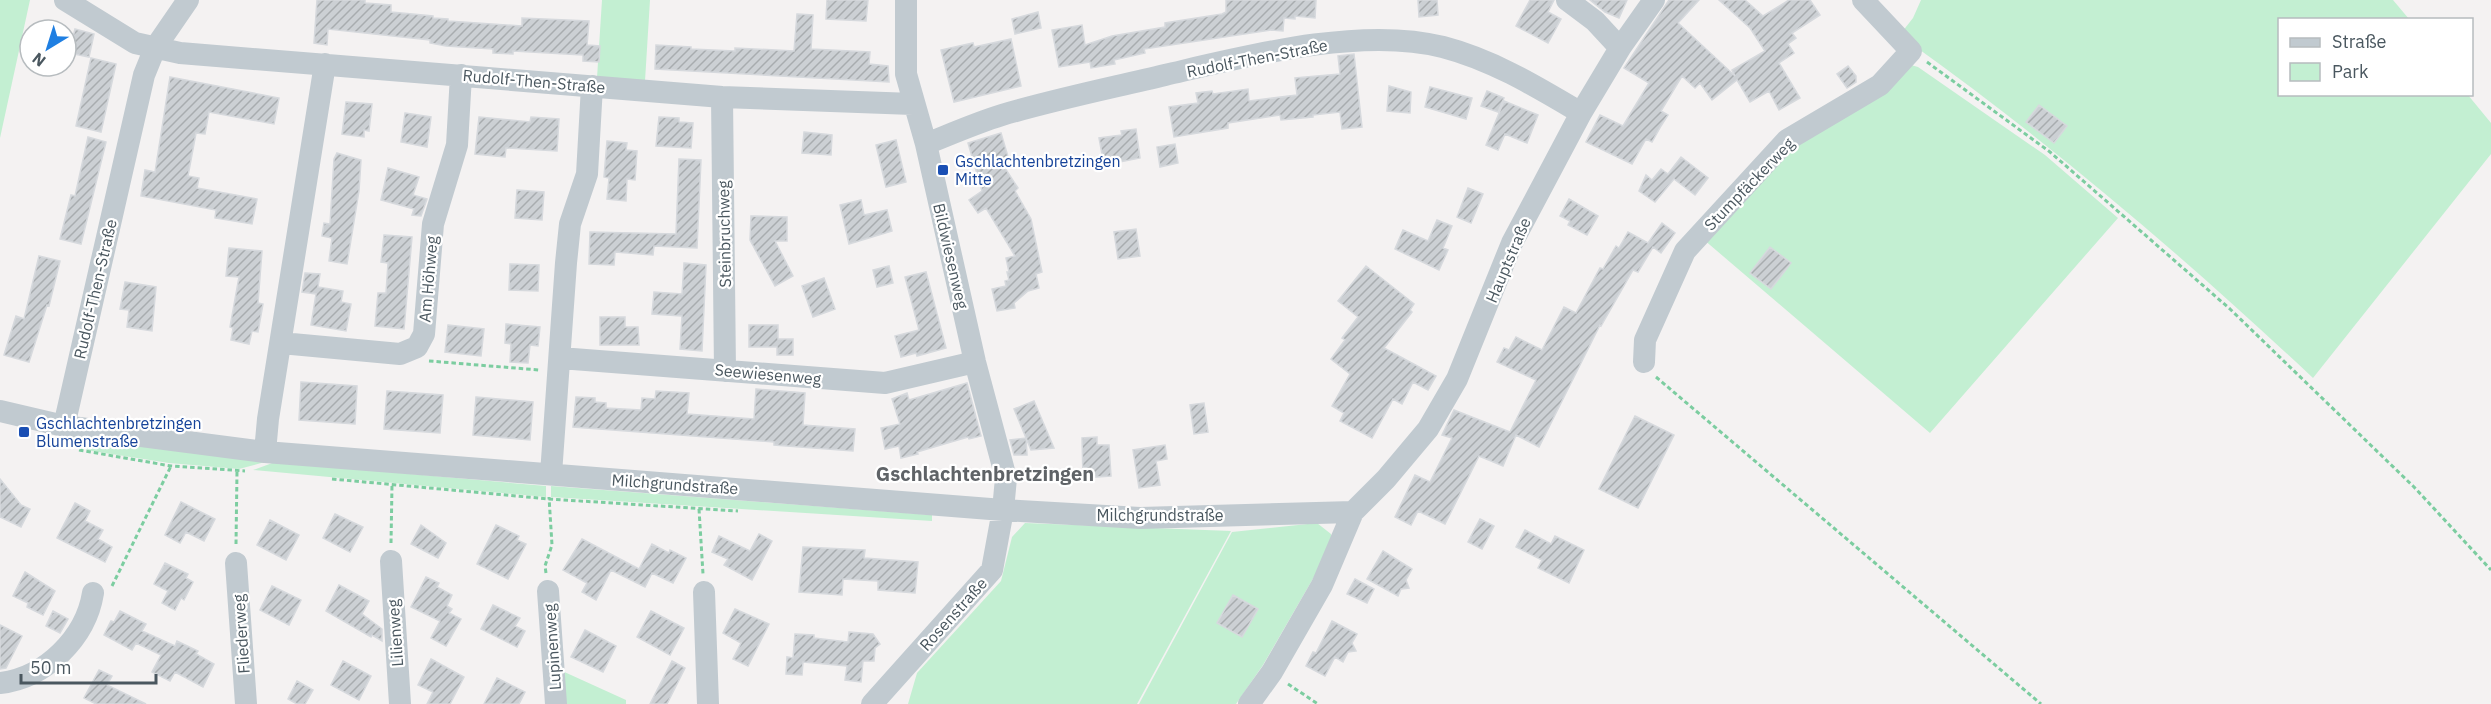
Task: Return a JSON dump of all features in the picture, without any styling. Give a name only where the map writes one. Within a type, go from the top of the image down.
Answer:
[{"type":"street","name":"Rudolf-Then-Straße","points":[[65,0],[135,43],[180,52],[722,97],[913,104]]},
{"type":"street","points":[[155,48],[188,0]]},
{"type":"street","name":"Bildwiesenweg","points":[[906,0],[906,74],[926,144],[975,362],[1006,478],[1003,510]]},
{"type":"street","points":[[1567,0],[1595,21],[1620,48]]},
{"type":"street","name":"Hauptstraße","points":[[1353,512],[1386,479],[1428,429],[1451,389],[1482,320],[1512,243],[1581,113],[1620,48],[1654,0]]},
{"type":"street","points":[[1863,0],[1911,51]]},
{"type":"street","name":"Rudolf-Then-Straße","points":[[926,144],[1001,116],[1064,99],[1234,59],[1349,41],[1397,40],[1443,47],[1517,75],[1581,113]]},
{"type":"street","name":"Rudolf-Then-Straße","points":[[64,426],[144,75],[155,48]]},
{"type":"street","name":"Stumpfäckerweg","points":[[1644,362],[1646,340],[1685,251],[1787,140],[1880,85],[1911,51]]},
{"type":"street","points":[[265,452],[268,419],[325,64]]},
{"type":"street","name":"Am Höhweg","points":[[410,350],[417,347],[424,334],[433,224],[457,146],[461,75]]},
{"type":"street","points":[[551,474],[570,224],[587,174],[592,86]]},
{"type":"street","name":"Steinbruchweg","points":[[722,97],[725,371]]},
{"type":"street","points":[[280,343],[400,354],[410,350]]},
{"type":"street","name":"Seewiesenweg","points":[[559,364],[725,371],[885,383],[975,362]]},
{"type":"street","name":"Milchgrundstraße","points":[[0,411],[64,426],[265,452],[1003,510],[1140,518],[1353,512]]},
{"type":"street","name":"Rosenstraße","points":[[872,704],[992,570],[1003,510]]},
{"type":"street","points":[[1249,704],[1272,672],[1322,585],[1353,512]]},
{"type":"street","name":"Lilienweg","points":[[391,561],[400,704]]},
{"type":"street","name":"Fliederweg","points":[[236,563],[246,704]]},
{"type":"street","name":"Lupinenweg","points":[[548,591],[556,704]]},
{"type":"street","points":[[0,682],[12,681],[46,665],[73,642],[90,609],[93,592]]},
{"type":"street","points":[[704,592],[708,704]]},
{"type":"path","points":[[1911,51],[2050,152],[2230,309],[2414,487],[2491,570]]},
{"type":"path","points":[[410,350],[419,361],[559,364]]},
{"type":"path","points":[[1644,362],[1650,372],[2041,704]]},
{"type":"path","points":[[93,592],[111,588],[171,466]]},
{"type":"path","points":[[236,563],[237,471]]},
{"type":"path","points":[[391,561],[392,485]]},
{"type":"path","points":[[548,591],[545,566],[552,546],[549,499],[742,511]]},
{"type":"path","points":[[699,509],[704,592]]},
{"type":"path","points":[[1272,672],[1318,704]]},
{"type":"green space","points":[[0,0],[30,0],[26,18],[18,18],[18,55],[0,138]]},
{"type":"green space","points":[[602,0],[650,0],[645,81],[597,78]]},
{"type":"green space","points":[[1921,0],[2393,0],[2408,18],[2278,18],[2278,96],[2469,96],[2491,123],[2491,154],[2313,378],[2117,203],[2066,161],[1909,42],[1902,32],[1913,18]]},
{"type":"green space","points":[[1911,65],[1918,67],[2045,155],[2118,218],[1930,433],[1703,239],[1793,143]]},
{"type":"green space","points":[[74,437],[265,462],[239,469],[169,463],[92,451],[72,445]]},
{"type":"green space","points":[[275,462],[546,486],[546,497],[253,470]]},
{"type":"green space","points":[[551,486],[932,515],[932,521],[551,497]]},
{"type":"green space","points":[[1025,523],[1231,531],[1137,704],[908,704],[917,673],[1001,581],[1012,537]]},
{"type":"green space","points":[[1317,523],[1331,534],[1333,544],[1263,665],[1236,704],[1139,704],[1232,532]]},
{"type":"green space","points":[[560,670],[626,700],[626,704],[561,704]]},
{"type":"building","points":[[317,0],[365,0],[365,3],[391,5],[391,12],[433,16],[433,18],[448,19],[448,21],[522,26],[522,18],[589,21],[587,45],[600,46],[599,62],[583,61],[583,55],[513,51],[513,54],[493,53],[493,49],[446,46],[430,43],[430,40],[328,29],[327,45],[314,43]]},
{"type":"building","points":[[827,0],[868,0],[866,21],[826,19]]},
{"type":"building","points":[[1226,0],[1316,0],[1315,18],[1295,16],[1295,19],[1284,18],[1283,31],[1271,30],[1144,49],[1145,53],[1114,60],[1115,64],[1091,68],[1090,62],[1059,67],[1052,30],[1082,25],[1085,45],[1112,36],[1165,27],[1165,23],[1222,14],[1226,12]]},
{"type":"building","points":[[1418,0],[1437,0],[1438,15],[1419,17]]},
{"type":"building","points":[[1530,0],[1554,0],[1548,12],[1561,19],[1548,43],[1516,26]]},
{"type":"building","points":[[1590,0],[1627,0],[1619,18],[1605,12]]},
{"type":"building","points":[[1669,0],[1699,0],[1678,23],[1735,76],[1732,70],[1765,51],[1750,28],[1719,0],[1745,0],[1763,16],[1789,0],[1810,0],[1820,15],[1792,33],[1796,38],[1788,44],[1794,53],[1779,63],[1800,98],[1779,110],[1769,91],[1750,102],[1737,80],[1712,100],[1700,83],[1695,88],[1682,76],[1661,111],[1668,115],[1652,142],[1646,139],[1632,164],[1586,142],[1600,115],[1623,126],[1649,83],[1624,68]]},
{"type":"building","points":[[1038,12],[1041,28],[1015,34],[1012,19]]},
{"type":"building","points":[[797,14],[813,15],[811,49],[870,52],[869,64],[888,66],[889,82],[655,69],[656,45],[735,51],[735,48],[794,51]]},
{"type":"building","points":[[78,30],[94,34],[89,57],[78,55]]},
{"type":"building","points":[[1011,39],[1021,86],[954,102],[941,50],[973,43],[974,47]]},
{"type":"building","points":[[1354,54],[1362,127],[1342,129],[1340,112],[1281,120],[1280,115],[1228,123],[1228,128],[1174,137],[1169,107],[1198,103],[1196,93],[1212,91],[1213,94],[1248,89],[1249,101],[1297,95],[1295,78],[1340,74],[1338,56]]},
{"type":"building","points":[[91,58],[116,64],[101,132],[76,126]]},
{"type":"building","points":[[1848,66],[1856,76],[1856,82],[1847,88],[1837,74]]},
{"type":"building","points":[[170,77],[279,98],[274,124],[209,112],[205,134],[196,133],[188,176],[199,178],[197,188],[257,199],[252,224],[215,218],[216,210],[141,196],[145,170],[155,172]]},
{"type":"building","points":[[1389,86],[1411,92],[1410,113],[1387,111]]},
{"type":"building","points":[[1430,87],[1472,98],[1466,119],[1425,107]]},
{"type":"building","points":[[1487,91],[1504,98],[1498,112],[1481,106]]},
{"type":"building","points":[[1504,101],[1538,115],[1527,143],[1505,134],[1498,150],[1486,145]]},
{"type":"building","points":[[346,102],[372,104],[369,131],[364,130],[364,137],[342,134]]},
{"type":"building","points":[[2039,105],[2067,126],[2054,143],[2026,122]]},
{"type":"building","points":[[405,113],[431,117],[427,147],[401,142]]},
{"type":"building","points":[[479,117],[530,122],[531,117],[559,119],[557,151],[506,148],[505,157],[475,154]]},
{"type":"building","points":[[659,117],[679,118],[679,122],[693,123],[691,148],[656,146]]},
{"type":"building","points":[[1136,129],[1140,158],[1104,165],[1099,138],[1122,135],[1121,131]]},
{"type":"building","points":[[804,132],[832,135],[831,155],[802,153]]},
{"type":"building","points":[[1001,133],[1009,160],[1001,162],[1018,188],[1015,191],[1031,219],[1042,272],[1036,274],[1039,288],[1028,291],[1014,303],[1015,308],[997,311],[992,289],[1006,286],[1005,281],[1009,280],[1007,272],[1009,272],[1006,258],[1015,256],[986,208],[978,213],[969,200],[982,191],[968,143]]},
{"type":"building","points":[[88,137],[106,142],[81,244],[60,239],[71,195],[75,196]]},
{"type":"building","points":[[896,140],[906,182],[886,187],[876,145]]},
{"type":"building","points":[[607,141],[627,143],[626,150],[637,151],[635,180],[627,179],[626,201],[607,199],[609,178],[604,177]]},
{"type":"building","points":[[1175,144],[1178,163],[1160,167],[1157,147]]},
{"type":"building","points":[[337,153],[361,160],[359,191],[347,264],[329,261],[332,238],[322,236],[324,223],[330,224],[334,159]]},
{"type":"building","points":[[1681,157],[1708,178],[1695,195],[1674,179],[1655,202],[1639,191],[1646,175],[1652,180],[1661,169],[1668,174]]},
{"type":"building","points":[[679,159],[701,160],[697,248],[654,246],[653,255],[615,252],[614,265],[589,264],[590,232],[676,234]]},
{"type":"building","points":[[388,168],[419,177],[413,195],[427,199],[421,216],[412,215],[414,209],[381,200]]},
{"type":"building","points":[[1468,188],[1483,194],[1471,223],[1457,217]]},
{"type":"building","points":[[517,190],[544,192],[542,220],[515,218]]},
{"type":"building","points":[[1569,199],[1598,216],[1587,235],[1568,225],[1570,221],[1560,216]]},
{"type":"building","points":[[861,200],[864,215],[887,210],[892,231],[849,244],[840,205]]},
{"type":"building","points":[[751,216],[787,217],[787,241],[775,241],[793,276],[775,286],[750,240]]},
{"type":"building","points":[[1437,220],[1452,226],[1443,248],[1448,250],[1439,270],[1395,249],[1403,230],[1428,241]]},
{"type":"building","points":[[1662,223],[1675,233],[1661,253],[1653,247],[1638,272],[1633,270],[1600,325],[1539,447],[1516,435],[1503,466],[1479,456],[1445,524],[1418,511],[1411,525],[1395,517],[1415,475],[1430,482],[1452,438],[1442,435],[1454,410],[1510,432],[1536,380],[1497,362],[1504,348],[1509,350],[1516,337],[1542,350],[1564,307],[1576,313],[1600,268],[1603,269],[1616,246],[1619,248],[1628,232],[1648,243]]},
{"type":"building","points":[[1136,229],[1140,256],[1118,259],[1114,232]]},
{"type":"building","points":[[384,235],[412,237],[404,329],[375,326],[378,293],[386,293],[388,263],[381,262]]},
{"type":"building","points":[[1770,247],[1791,263],[1771,289],[1750,273]]},
{"type":"building","points":[[229,248],[262,251],[258,303],[263,304],[258,332],[252,331],[249,344],[231,340],[233,328],[230,327],[239,277],[226,276]]},
{"type":"building","points":[[39,256],[60,261],[49,306],[47,305],[29,362],[4,355],[16,316],[24,319]]},
{"type":"building","points":[[684,263],[706,265],[702,351],[680,349],[682,316],[652,314],[654,292],[682,294]]},
{"type":"building","points":[[510,264],[539,265],[538,291],[509,290]]},
{"type":"building","points":[[889,266],[893,283],[877,287],[873,270]]},
{"type":"building","points":[[1366,266],[1414,304],[1410,310],[1412,312],[1384,348],[1436,376],[1428,390],[1413,382],[1402,404],[1393,399],[1372,438],[1340,421],[1344,413],[1332,406],[1350,374],[1331,359],[1345,340],[1342,338],[1358,317],[1338,301]]},
{"type":"building","points":[[926,272],[946,348],[917,356],[916,353],[901,357],[895,336],[919,330],[905,277]]},
{"type":"building","points":[[305,273],[320,274],[318,287],[343,291],[341,302],[351,304],[346,331],[311,325],[316,294],[302,292]]},
{"type":"building","points":[[824,278],[835,309],[813,317],[802,286]]},
{"type":"building","points":[[125,282],[156,287],[152,331],[127,327],[129,310],[120,309]]},
{"type":"building","points":[[600,317],[625,317],[625,327],[638,327],[639,345],[600,345]]},
{"type":"building","points":[[506,324],[540,327],[538,346],[530,345],[528,363],[510,362],[511,344],[505,343]]},
{"type":"building","points":[[448,325],[484,329],[481,356],[445,352]]},
{"type":"building","points":[[749,325],[778,325],[778,339],[793,339],[793,355],[777,355],[777,347],[749,347]]},
{"type":"building","points":[[301,382],[357,386],[355,424],[299,420]]},
{"type":"building","points":[[967,383],[981,436],[969,439],[968,437],[901,458],[899,446],[885,449],[881,428],[900,424],[892,399],[907,393],[909,400]]},
{"type":"building","points":[[756,389],[805,393],[803,425],[855,429],[853,451],[774,445],[774,442],[573,427],[576,397],[595,398],[595,402],[606,403],[606,408],[641,410],[642,398],[655,399],[656,391],[689,393],[687,414],[754,419]]},
{"type":"building","points":[[387,391],[443,395],[440,433],[384,429]]},
{"type":"building","points":[[476,397],[533,402],[530,440],[473,435]]},
{"type":"building","points":[[1034,401],[1054,448],[1031,450],[1014,409]]},
{"type":"building","points":[[1204,403],[1208,432],[1194,434],[1190,405]]},
{"type":"building","points":[[1635,416],[1674,435],[1638,508],[1599,489]]},
{"type":"building","points":[[1097,437],[1097,445],[1109,445],[1111,476],[1083,478],[1082,438]]},
{"type":"building","points":[[1026,438],[1027,455],[1014,455],[1010,440]]},
{"type":"building","points":[[1165,445],[1167,459],[1156,461],[1160,485],[1139,488],[1133,450]]},
{"type":"building","points":[[0,479],[21,505],[30,509],[21,527],[0,517]]},
{"type":"building","points":[[181,502],[215,519],[204,541],[186,532],[180,543],[165,535]]},
{"type":"building","points":[[75,503],[90,511],[85,521],[103,530],[98,539],[112,547],[105,562],[57,538]]},
{"type":"building","points":[[335,514],[363,527],[350,552],[323,538]]},
{"type":"building","points":[[1480,519],[1494,526],[1482,549],[1468,542]]},
{"type":"building","points":[[270,520],[299,535],[286,560],[257,545]]},
{"type":"building","points":[[421,525],[446,543],[438,558],[411,544]]},
{"type":"building","points":[[496,525],[519,536],[517,540],[526,544],[508,579],[477,564]]},
{"type":"building","points":[[1525,530],[1551,544],[1555,536],[1584,550],[1569,583],[1538,568],[1542,560],[1516,547]]},
{"type":"building","points":[[759,534],[772,541],[752,580],[724,565],[728,559],[712,552],[719,536],[750,551]]},
{"type":"building","points":[[582,539],[639,569],[652,544],[669,553],[670,550],[686,558],[673,583],[652,573],[645,587],[611,570],[596,600],[582,592],[587,583],[563,570]]},
{"type":"building","points":[[803,547],[865,550],[864,558],[918,562],[915,593],[878,590],[878,581],[843,579],[842,595],[799,592]]},
{"type":"building","points":[[1383,551],[1412,569],[1406,580],[1409,588],[1401,589],[1398,596],[1367,579]]},
{"type":"building","points":[[165,563],[188,574],[186,578],[193,582],[184,600],[181,598],[175,610],[162,603],[168,591],[154,584]]},
{"type":"building","points":[[25,572],[55,591],[43,615],[27,607],[28,603],[13,596]]},
{"type":"building","points":[[426,577],[439,583],[437,587],[452,595],[447,606],[452,609],[449,613],[461,619],[446,646],[431,638],[440,621],[411,607]]},
{"type":"building","points":[[1355,579],[1374,589],[1367,603],[1347,594]]},
{"type":"building","points":[[339,585],[369,601],[362,614],[382,629],[382,641],[326,611]]},
{"type":"building","points":[[272,586],[301,600],[289,625],[260,610]]},
{"type":"building","points":[[1233,595],[1258,609],[1242,637],[1217,623]]},
{"type":"building","points":[[493,605],[520,618],[515,626],[525,631],[517,647],[481,629]]},
{"type":"building","points":[[735,609],[769,624],[748,666],[733,659],[741,643],[723,633]]},
{"type":"building","points":[[53,611],[68,619],[60,633],[46,626]]},
{"type":"building","points":[[120,611],[146,624],[142,631],[175,646],[177,641],[198,651],[196,654],[214,664],[203,687],[175,672],[170,681],[152,672],[161,655],[136,643],[132,650],[104,635],[111,621],[114,622]]},
{"type":"building","points":[[651,611],[684,628],[670,655],[637,637]]},
{"type":"building","points":[[1332,621],[1357,634],[1352,643],[1356,651],[1348,652],[1343,662],[1335,657],[1325,676],[1306,666],[1313,652],[1316,653]]},
{"type":"building","points":[[0,625],[22,636],[6,668],[0,669]]},
{"type":"building","points":[[585,630],[616,646],[603,672],[571,657]]},
{"type":"building","points":[[849,632],[873,634],[880,644],[875,648],[874,661],[863,661],[861,682],[845,680],[847,666],[803,662],[802,675],[786,674],[787,657],[793,658],[795,634],[814,635],[814,638],[848,642]]},
{"type":"building","points":[[431,659],[464,677],[450,704],[427,704],[433,692],[418,685]]},
{"type":"building","points":[[343,661],[371,676],[359,700],[331,685]]},
{"type":"building","points":[[672,661],[685,668],[667,704],[650,704]]},
{"type":"building","points":[[99,670],[112,676],[107,685],[146,704],[96,704],[84,698]]},
{"type":"building","points":[[497,678],[525,692],[519,704],[484,704]]},
{"type":"building","points":[[297,681],[313,690],[305,704],[297,704],[288,699]]},
{"type":"place","name":"Gschlachtenbretzingen Mitte","points":[[943,170]]},
{"type":"place","name":"Gschlachtenbretzingen Blumenstraße","points":[[24,432]]},
{"type":"district","name":"Gschlachtenbretzingen","points":[[985,474]]}]
